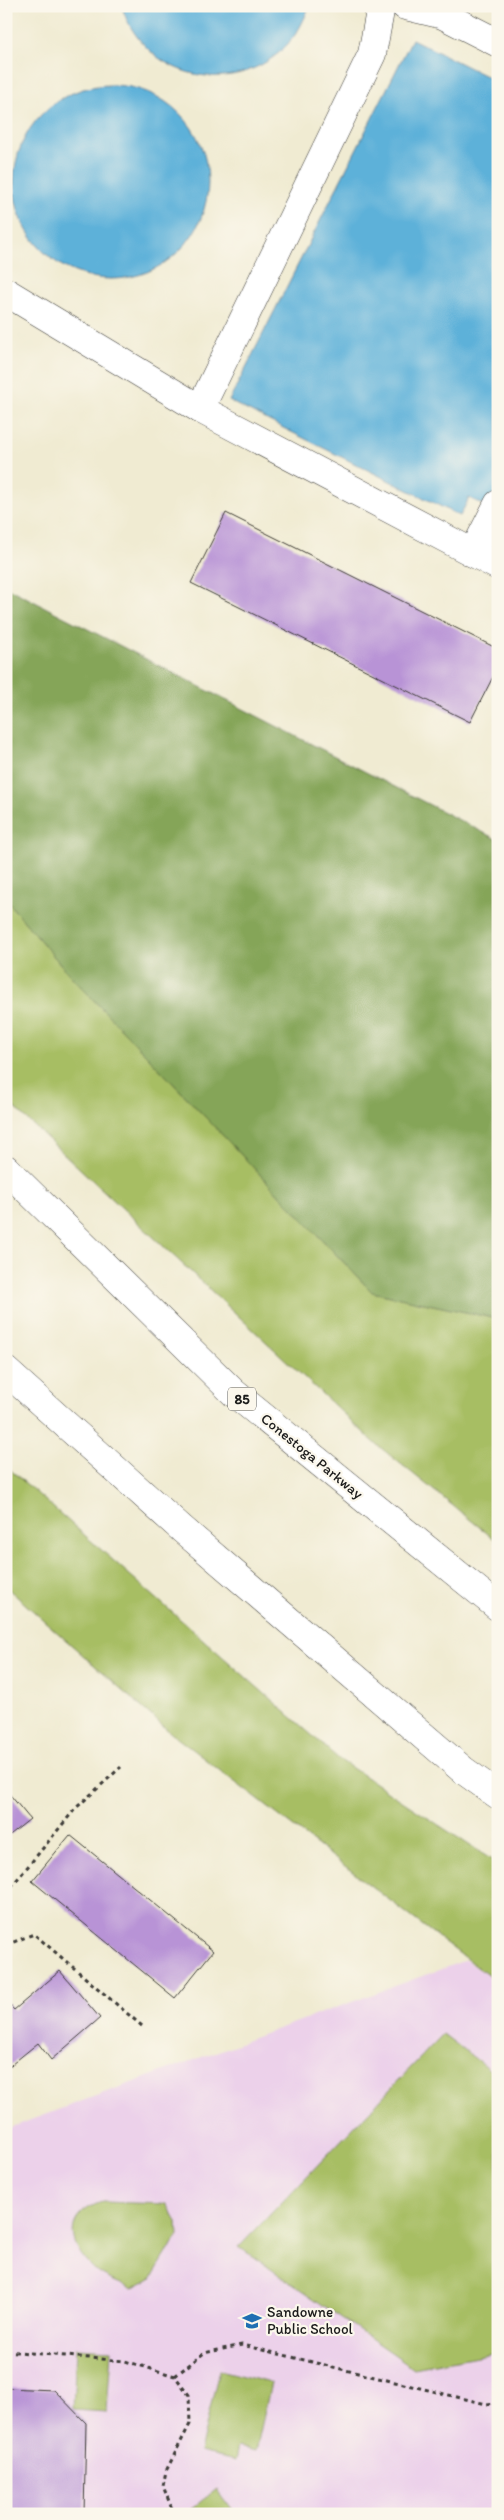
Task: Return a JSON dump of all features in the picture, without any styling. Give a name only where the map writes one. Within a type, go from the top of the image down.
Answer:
[{"type":"main road","points":[[200,409],[372,54],[381,6]]},
{"type":"main road","points":[[405,6],[443,15],[498,43]]},
{"type":"main road","points":[[6,292],[200,409],[498,566]]},
{"type":"main road","points":[[473,553],[498,504]]},
{"type":"main road","name":"Conestoga Parkway","points":[[6,1169],[234,1393],[498,1607]]},
{"type":"main road","points":[[6,1371],[182,1529],[464,1770],[498,1795]]},
{"type":"path","points":[[6,1893],[76,1808],[121,1767]]},
{"type":"path","points":[[6,1945],[34,1934],[142,2026]]},
{"type":"path","points":[[175,2376],[204,2354],[242,2345],[486,2404],[498,2403]]},
{"type":"path","points":[[6,2351],[126,2361],[175,2376],[189,2395],[190,2424],[166,2471],[163,2486],[174,2514]]},
{"type":"shaded area","name":"Sandowne Public School","points":[[466,1960],[498,1983],[498,2514],[6,2514],[6,2129]]},
{"type":"green space","points":[[6,587],[498,840],[498,1319],[372,1292],[68,973],[6,900]]},
{"type":"green space","points":[[6,900],[68,973],[372,1292],[498,1319],[498,1542],[376,1444],[6,1100]]},
{"type":"green space","points":[[6,1466],[340,1760],[498,1864],[498,1983],[172,1734],[6,1587]]},
{"type":"green space","points":[[443,2034],[498,2076],[498,2352],[414,2368],[239,2247]]},
{"type":"green space","points":[[102,2202],[167,2204],[177,2222],[178,2235],[151,2279],[132,2289],[98,2272],[78,2250],[74,2240],[75,2222],[80,2214]]},
{"type":"green space","points":[[76,2348],[111,2350],[107,2412],[73,2410]]},
{"type":"green space","points":[[219,2370],[271,2383],[256,2451],[238,2447],[235,2460],[200,2452]]},
{"type":"green space","points":[[217,2489],[236,2514],[189,2514],[187,2512]]},
{"type":"water","points":[[122,6],[309,6],[299,29],[284,48],[266,62],[246,72],[223,76],[200,75],[178,69],[156,56],[135,34]]},
{"type":"water","points":[[412,39],[498,82],[498,512],[469,498],[460,516],[229,401]]},
{"type":"water","points":[[111,85],[139,89],[157,97],[172,107],[186,121],[196,136],[204,154],[208,182],[204,210],[196,228],[186,243],[172,257],[157,267],[139,275],[111,279],[83,275],[65,267],[50,257],[36,243],[26,228],[18,210],[14,182],[18,154],[26,136],[36,121],[50,107],[65,97],[83,89]]},
{"type":"building","points":[[226,513],[498,649],[498,667],[470,722],[191,583]]},
{"type":"building","points":[[6,1790],[30,1819],[6,1838]]},
{"type":"building","points":[[70,1835],[213,1951],[175,1998],[32,1881]]},
{"type":"building","points":[[60,1971],[100,2018],[51,2060],[38,2043],[6,2069],[6,2001],[14,2010]]},
{"type":"building","points":[[6,2388],[54,2390],[86,2423],[84,2514],[6,2514]]},
{"type":"place","name":"Sandowne Public School","points":[[252,2321]]}]
